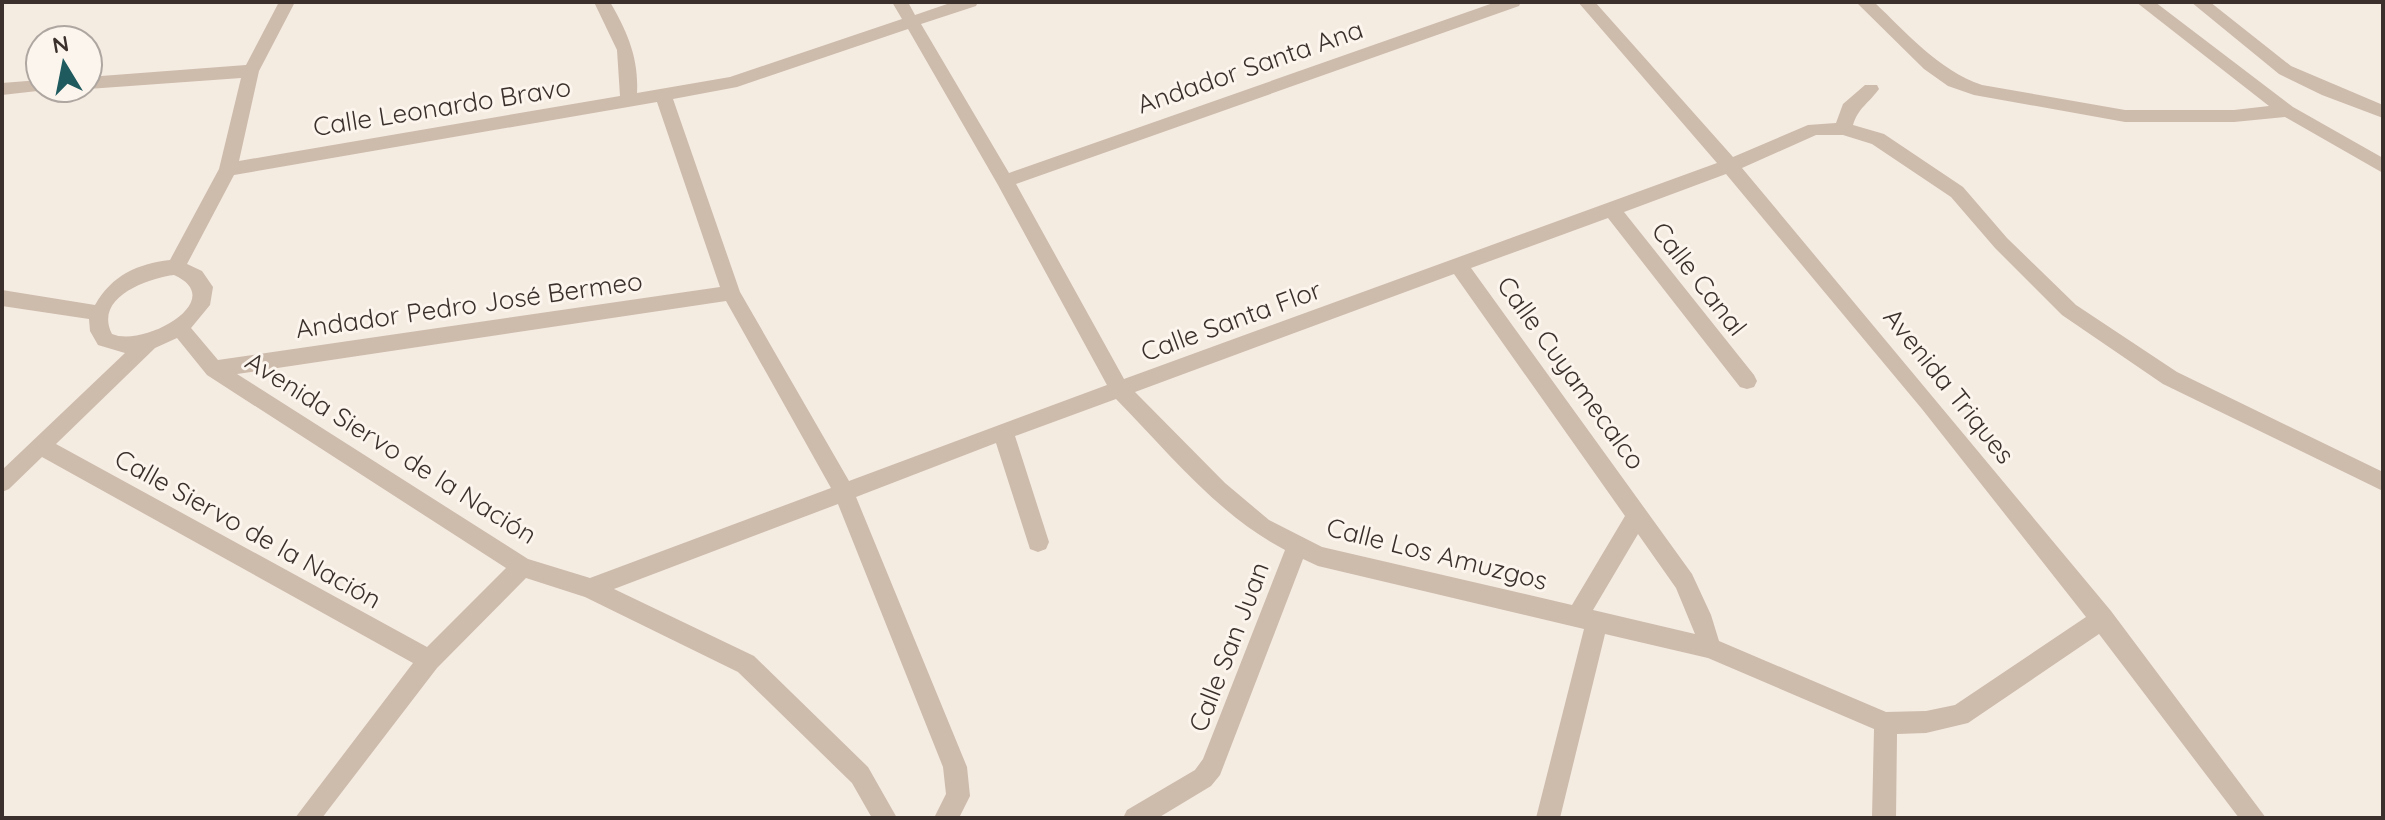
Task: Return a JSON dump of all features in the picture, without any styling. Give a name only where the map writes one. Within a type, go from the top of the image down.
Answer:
[{"type":"street","points":[[176,267],[228,169],[251,71],[287,2]]},
{"type":"street","points":[[602,2],[627,52],[631,71],[628,103]]},
{"type":"street","name":"Calle Leonardo Bravo","points":[[228,169],[664,97],[731,83],[906,11],[970,2]]},
{"type":"street","name":"Andador Santa Ana","points":[[1005,181],[1513,2]]},
{"type":"street","name":"Avenida Triques","points":[[1586,2],[1732,165],[2103,618],[2254,818]]},
{"type":"street","points":[[1864,2],[1930,65],[1954,82],[1980,91],[2125,116],[2234,116],[2287,111]]},
{"type":"street","points":[[2144,2],[2287,111],[2383,166]]},
{"type":"street","points":[[2199,2],[2285,70],[2383,112]]},
{"type":"street","name":"Calle Los Amuzgos","points":[[906,11],[1005,181],[1120,390],[1218,489],[1262,527],[1318,556],[1710,648],[1886,723],[1926,722],[1960,715],[2103,618]]},
{"type":"street","points":[[104,82],[251,71]]},
{"type":"street","points":[[2,89],[24,87]]},
{"type":"street","points":[[1871,89],[1849,108],[1843,129],[1878,139],[1957,192],[2001,243],[2069,310],[2170,378],[2383,482]]},
{"type":"street","points":[[664,97],[731,293],[844,492],[955,767],[958,796],[946,818]]},
{"type":"street","name":"Calle Santa Flor","points":[[590,588],[1003,432],[1732,165],[1814,129],[1843,129]]},
{"type":"street","name":"Calle Canal","points":[[1611,209],[1747,381]]},
{"type":"street","name":"Calle Cuyamecalco","points":[[1458,265],[1684,581],[1700,615],[1710,648]]},
{"type":"street","points":[[2,483],[147,344],[180,328],[195,313],[203,297],[202,282],[193,272],[176,267],[152,269],[129,279],[109,295],[97,313],[97,329],[106,341],[124,346],[147,344]]},
{"type":"street","name":"Andador Pedro José Bermeo","points":[[214,369],[731,293]]},
{"type":"street","points":[[2,298],[97,313]]},
{"type":"street","name":"Avenida Siervo de la Nación","points":[[180,328],[214,369],[522,567],[590,588],[746,664],[860,775],[885,818]]},
{"type":"street","points":[[1003,432],[1038,542]]},
{"type":"street","name":"Calle Siervo de la Nación","points":[[40,446],[429,660]]},
{"type":"street","points":[[1548,818],[1587,620],[1638,514]]},
{"type":"street","name":"Calle San Juan","points":[[1135,818],[1203,778],[1212,767],[1298,545]]},
{"type":"street","points":[[307,818],[429,660],[522,567]]},
{"type":"street","points":[[1884,818],[1886,723]]}]
